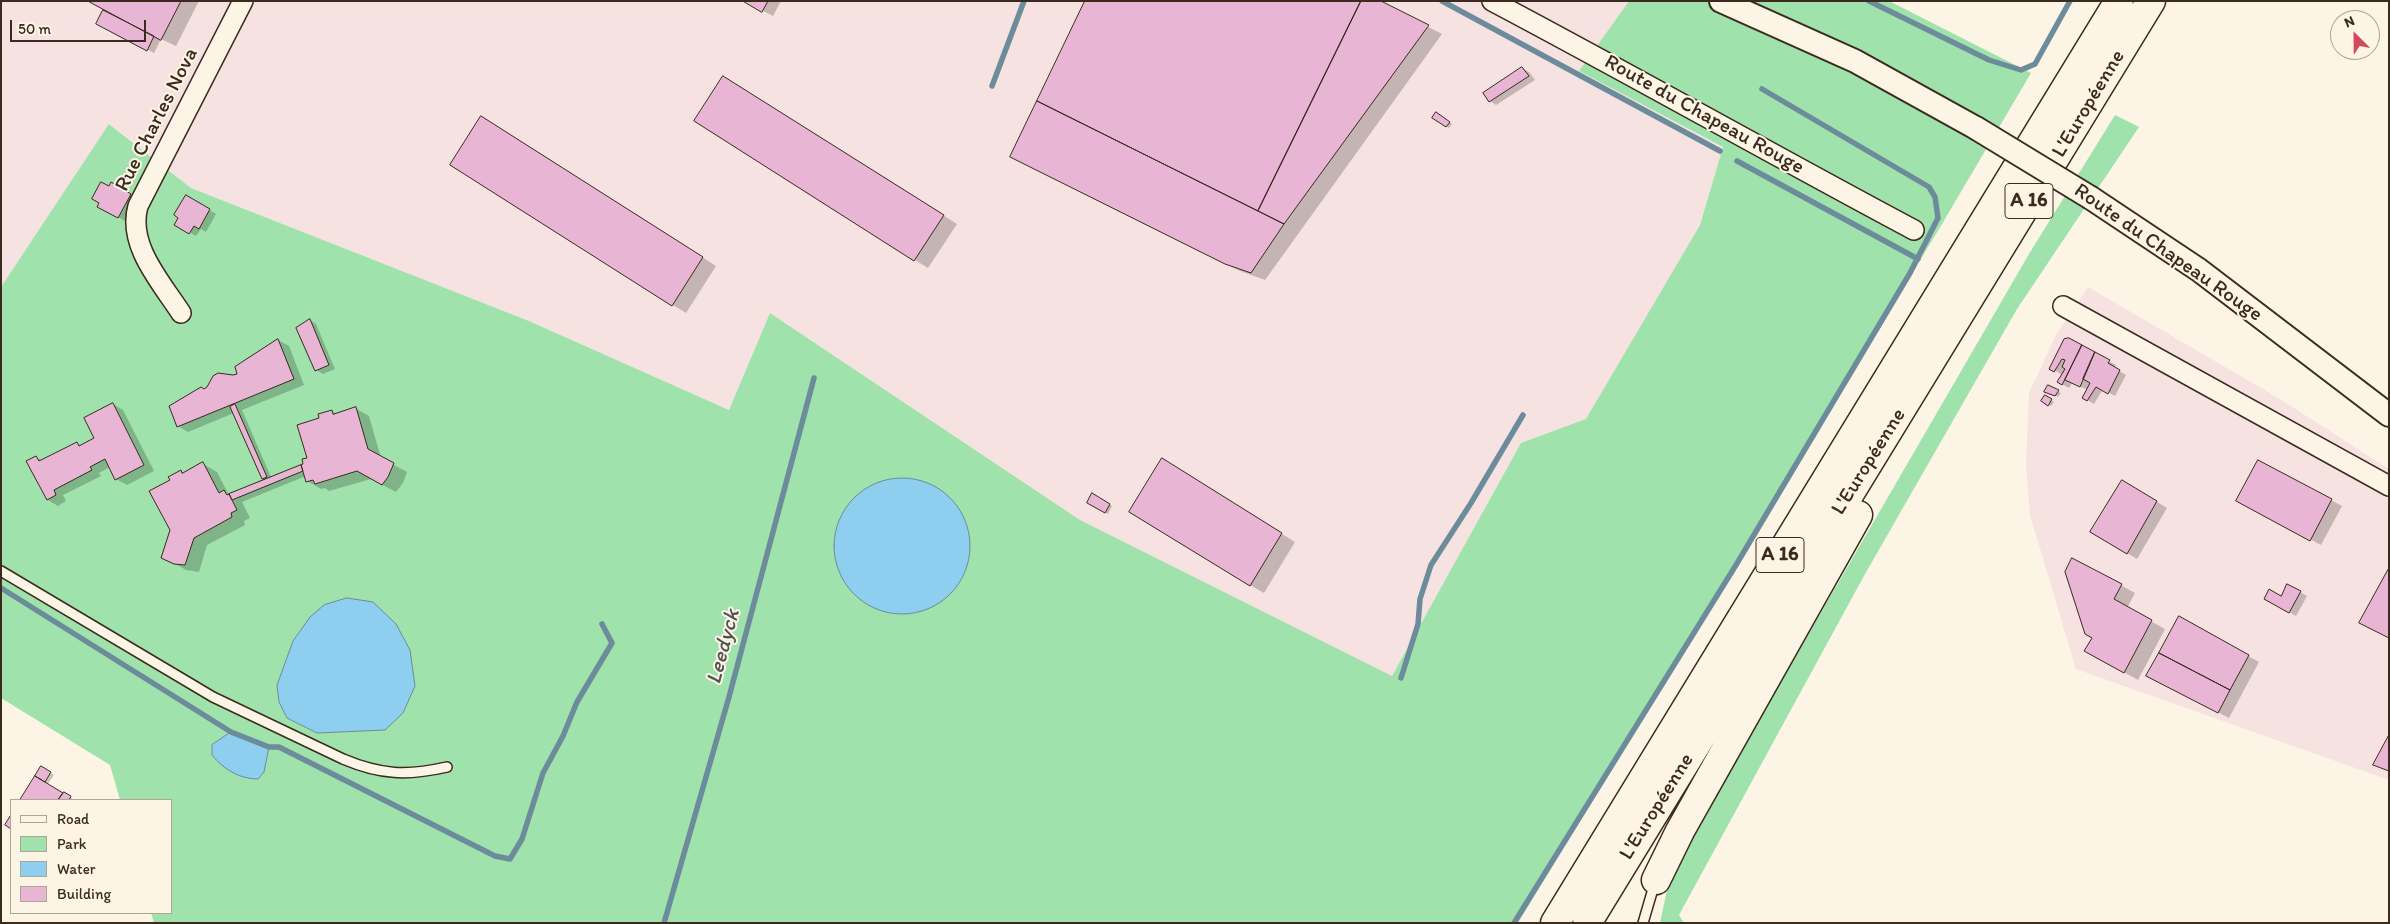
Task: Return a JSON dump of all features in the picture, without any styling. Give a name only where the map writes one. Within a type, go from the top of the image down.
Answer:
[{"type":"highway","name":"L'Européenne","points":[[1555,923],[2119,1]]},
{"type":"highway","name":"L'Européenne","points":[[1587,923],[2152,1]]},
{"type":"highway","points":[[1656,880],[1680,831],[1800,616],[2007,256],[2078,121]]},
{"type":"street","name":"Rue Charles Nova","points":[[181,313],[143,251],[136,230],[135,218],[138,206],[243,1]]},
{"type":"street","name":"Route du Chapeau Rouge","points":[[1492,1],[1623,70],[1739,136],[1914,230]]},
{"type":"street","name":"Route du Chapeau Rouge","points":[[1721,1],[1855,61],[1976,128],[2091,198],[2200,270],[2389,415]]},
{"type":"street","points":[[2063,306],[2389,486]]},
{"type":"lane","points":[[1,571],[205,693],[344,759],[360,766],[392,774],[426,772],[446,767]]},
{"type":"lane","points":[[1643,923],[1656,880]]},
{"type":"shaded area","points":[[1,1],[1629,1],[1579,71],[1723,147],[1700,225],[1586,420],[1521,443],[1392,676],[1080,520],[770,313],[729,410],[529,321],[191,188],[110,124],[1,287]]},
{"type":"shaded area","points":[[2088,287],[2280,399],[2389,469],[2389,780],[2076,669],[2030,515],[2026,465],[2029,393],[2056,335]]},
{"type":"green space","points":[[1629,1],[1889,1],[2031,73],[1942,224],[1518,923],[154,923],[151,914],[172,914],[172,799],[120,799],[110,765],[1,698],[1,287],[109,124],[191,188],[529,321],[729,410],[770,313],[1080,520],[1392,676],[1521,443],[1586,419],[1700,225],[1723,147],[1579,71]]},
{"type":"green space","points":[[2115,115],[2139,127],[2017,309],[1865,574],[1679,915],[1684,923],[1660,923],[1668,885],[1696,828],[2029,254]]},
{"type":"water","points":[[902,478],[928,483],[940,489],[950,498],[959,508],[965,520],[970,546],[965,572],[959,584],[950,594],[940,603],[928,609],[902,614],[876,609],[864,603],[854,594],[845,584],[839,572],[834,546],[839,520],[845,508],[854,498],[864,489],[876,483]]},
{"type":"water","points":[[347,598],[373,602],[396,624],[410,650],[415,686],[403,713],[385,730],[317,733],[287,718],[279,702],[277,685],[293,641],[310,617],[324,605]]},
{"type":"water","points":[[231,732],[269,747],[264,772],[258,779],[251,779],[232,772],[221,765],[212,755],[212,745]]},
{"type":"building","points":[[88,1],[181,1],[161,40]]},
{"type":"building","points":[[743,1],[768,1],[762,12]]},
{"type":"building","points":[[1085,1],[1361,1],[1258,211],[1037,101]]},
{"type":"building","points":[[1361,1],[1381,1],[1429,25],[1284,224],[1258,211]]},
{"type":"building","points":[[103,10],[154,36],[147,51],[96,24]]},
{"type":"building","points":[[1522,67],[1529,76],[1489,102],[1483,93]]},
{"type":"building","points":[[723,76],[944,215],[914,261],[694,121]]},
{"type":"building","points":[[1037,101],[1284,224],[1251,273],[1225,264],[1010,157]]},
{"type":"building","points":[[1436,112],[1450,122],[1446,127],[1432,118]]},
{"type":"building","points":[[481,116],[703,257],[672,306],[450,165]]},
{"type":"building","points":[[101,182],[109,186],[111,182],[131,194],[118,218],[97,207],[99,203],[92,199]]},
{"type":"building","points":[[186,195],[210,209],[199,229],[194,226],[189,234],[174,225],[178,218],[174,215]]},
{"type":"building","points":[[310,319],[329,365],[315,371],[296,328]]},
{"type":"building","points":[[2069,338],[2082,345],[2062,385],[2057,382],[2065,369],[2062,367],[2065,360],[2062,359],[2054,372],[2049,369],[2064,339]]},
{"type":"building","points":[[278,339],[294,379],[177,427],[169,406],[201,387],[204,389],[207,387],[213,376],[218,373],[237,374],[235,367]]},
{"type":"building","points":[[2082,345],[2095,352],[2080,387],[2065,380]]},
{"type":"building","points":[[2095,352],[2110,360],[2108,363],[2120,370],[2108,394],[2096,387],[2087,401],[2082,398],[2090,383],[2083,379]]},
{"type":"building","points":[[2048,385],[2059,390],[2055,396],[2044,392]]},
{"type":"building","points":[[2045,395],[2052,399],[2048,406],[2041,401]]},
{"type":"building","points":[[113,403],[144,465],[115,480],[105,459],[90,467],[92,470],[54,490],[56,495],[47,500],[26,461],[36,456],[39,461],[77,442],[79,446],[94,438],[84,418]]},
{"type":"building","points":[[235,404],[267,477],[262,479],[230,407]]},
{"type":"building","points":[[356,407],[368,449],[394,463],[388,477],[382,485],[357,471],[315,484],[313,480],[306,482],[301,465],[303,464],[302,459],[307,458],[297,425],[319,418],[318,414],[332,410],[333,414]]},
{"type":"building","points":[[1162,458],[1282,533],[1250,586],[1129,512]]},
{"type":"building","points":[[2258,460],[2332,499],[2310,541],[2236,501]]},
{"type":"building","points":[[203,462],[219,493],[224,490],[227,495],[229,494],[237,510],[231,513],[232,517],[194,538],[185,565],[174,564],[161,558],[170,530],[149,491],[170,480],[168,477],[181,470],[182,473]]},
{"type":"building","points":[[301,465],[303,471],[232,500],[229,494]]},
{"type":"building","points":[[2122,480],[2157,501],[2127,554],[2090,532]]},
{"type":"building","points":[[1092,493],[1110,504],[1105,513],[1087,503]]},
{"type":"building","points":[[2072,558],[2122,584],[2114,599],[2152,620],[2124,673],[2084,651],[2092,638],[2085,634],[2065,572]]},
{"type":"building","points":[[2389,568],[2389,638],[2359,623]]},
{"type":"building","points":[[2287,584],[2301,591],[2289,613],[2264,599],[2269,589],[2281,596]]},
{"type":"building","points":[[2179,616],[2249,655],[2230,690],[2159,653]]},
{"type":"building","points":[[2159,653],[2230,690],[2218,713],[2146,676]]},
{"type":"building","points":[[2389,735],[2389,771],[2373,765]]},
{"type":"building","points":[[41,766],[51,772],[45,782],[35,776]]},
{"type":"building","points":[[35,776],[63,793],[59,799],[21,799]]},
{"type":"building","points":[[64,792],[71,796],[70,799],[59,799]]},
{"type":"building","points":[[10,817],[10,828],[5,825]]},
{"type":"waterway","points":[[992,86],[1024,1]]},
{"type":"waterway","points":[[1442,1],[1720,151]]},
{"type":"waterway","points":[[1869,1],[1989,60],[2021,70],[2035,64],[2070,1]]},
{"type":"waterway","points":[[1514,923],[1736,565],[1910,273],[1938,218],[1935,197],[1929,187],[1762,89]]},
{"type":"waterway","points":[[1737,161],[1918,259]]},
{"type":"waterway","name":"Leedyck","points":[[664,923],[729,697],[814,378]]},
{"type":"waterway","points":[[1401,678],[1418,624],[1420,599],[1431,565],[1471,503],[1523,415]]},
{"type":"waterway","points":[[1,588],[231,732],[269,747],[279,747],[495,856],[510,859],[522,839],[543,773],[563,736],[577,702],[612,643],[602,624]]}]
